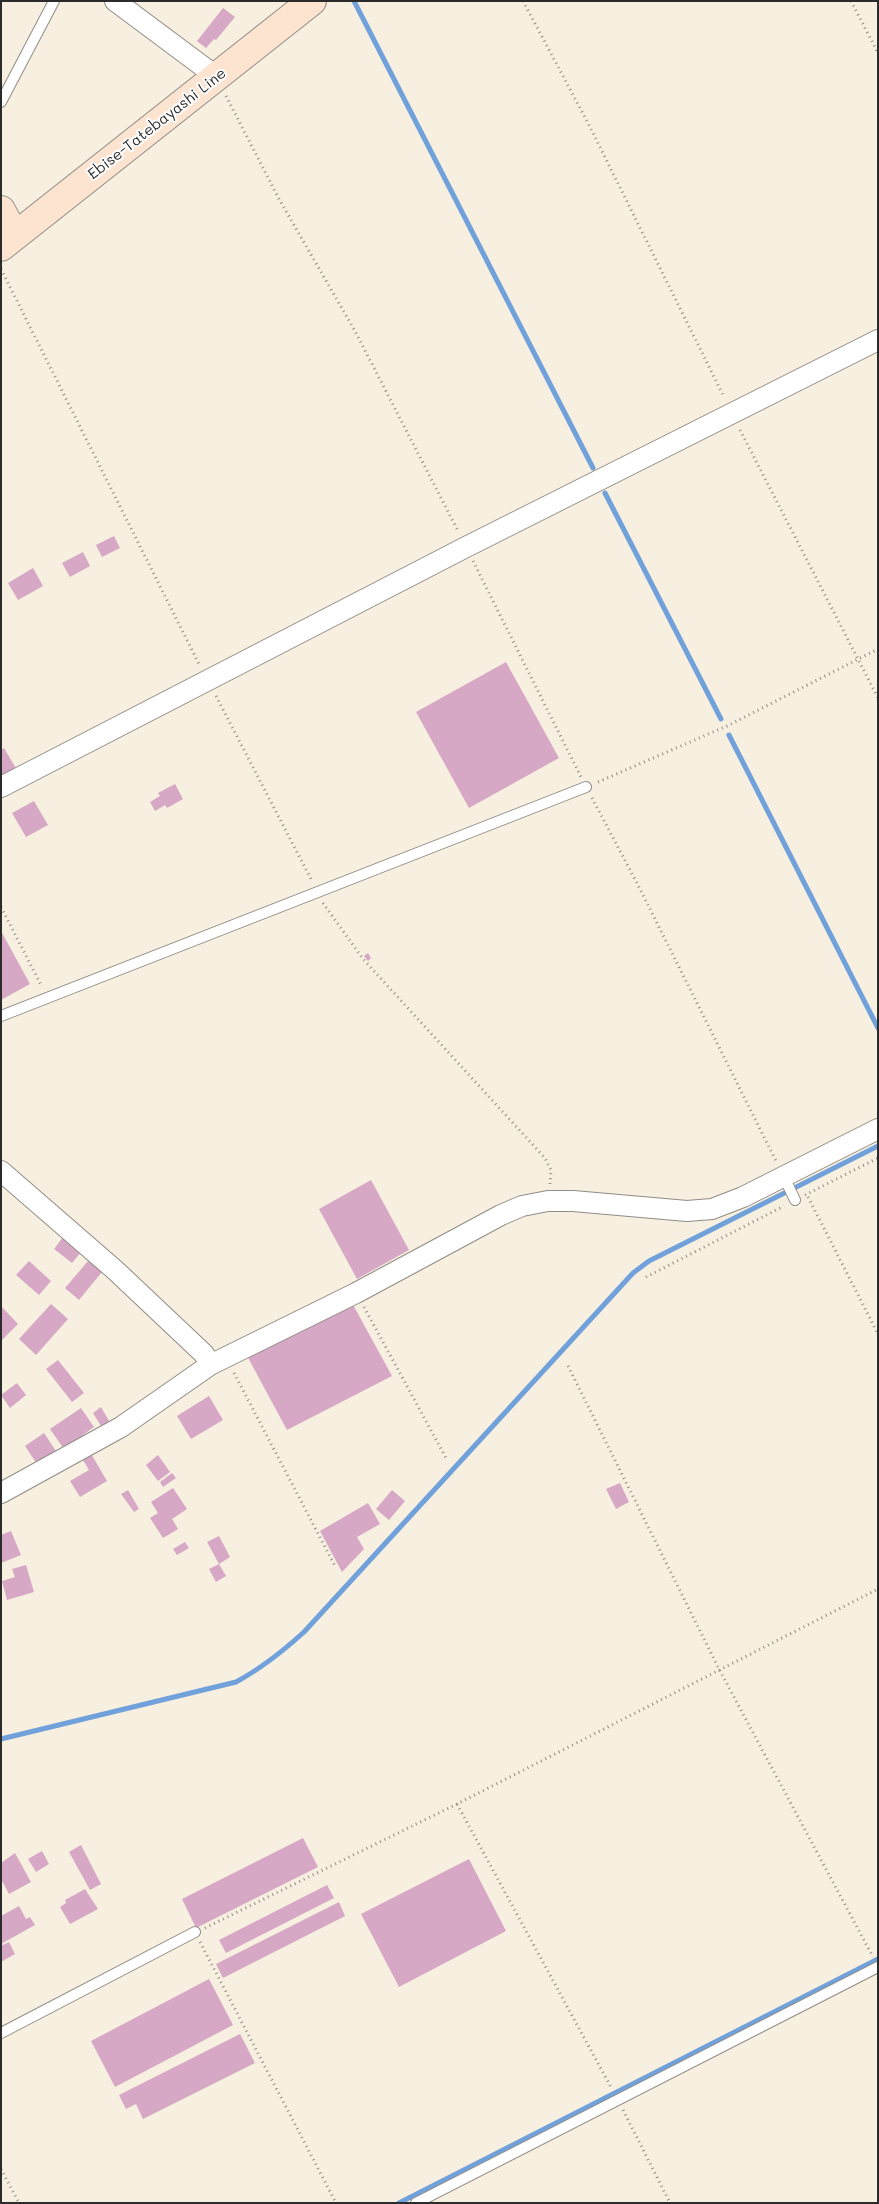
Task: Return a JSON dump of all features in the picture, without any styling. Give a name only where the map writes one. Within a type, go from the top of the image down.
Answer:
[{"type":"main road","name":"Ebise-Tatebayashi Line","points":[[8,241],[312,1]]},
{"type":"main road","points":[[1,210],[8,241]]},
{"type":"street","points":[[115,1],[217,77]]},
{"type":"street","points":[[1,787],[466,547],[878,340]]},
{"type":"street","points":[[1,1493],[121,1427],[218,1361],[356,1293],[501,1215],[522,1206],[548,1201],[696,1210],[726,1204],[785,1179],[878,1129]]},
{"type":"street","points":[[1,1171],[148,1300],[204,1354],[218,1361]]},
{"type":"lane","points":[[1,102],[54,1]]},
{"type":"lane","points":[[1,1016],[318,894],[586,787]]},
{"type":"lane","points":[[785,1179],[794,1198]]},
{"type":"lane","points":[[1,2034],[195,1932]]},
{"type":"lane","points":[[416,2203],[877,1968]]},
{"type":"path","points":[[523,1],[588,123],[732,414],[878,698]]},
{"type":"path","points":[[851,1],[878,53]]},
{"type":"path","points":[[217,77],[278,199],[355,331],[586,787],[638,885],[785,1179]]},
{"type":"path","points":[[1,269],[326,910],[363,959],[545,1158],[551,1170],[548,1201]]},
{"type":"path","points":[[586,787],[728,726],[878,649]]},
{"type":"path","points":[[1,907],[47,997]]},
{"type":"path","points":[[646,1277],[794,1198],[807,1194],[878,1158]]},
{"type":"path","points":[[807,1194],[878,1334]]},
{"type":"path","points":[[356,1293],[446,1458]]},
{"type":"path","points":[[218,1361],[335,1566]]},
{"type":"path","points":[[568,1366],[719,1668],[870,1951],[877,1968]]},
{"type":"path","points":[[336,2203],[195,1932],[457,1804],[719,1668],[878,1589]]},
{"type":"path","points":[[457,1804],[618,2101],[670,2203]]},
{"type":"path","points":[[1,2169],[18,2203]]},
{"type":"building","points":[[223,8],[235,17],[216,40],[214,39],[206,48],[197,41]]},
{"type":"building","points":[[114,536],[120,548],[102,557],[96,545]]},
{"type":"building","points":[[83,552],[90,566],[70,577],[62,563]]},
{"type":"building","points":[[33,568],[43,586],[18,600],[8,583]]},
{"type":"building","points":[[506,662],[559,758],[469,808],[416,712]]},
{"type":"building","points":[[4,748],[17,770],[1,779],[1,750]]},
{"type":"building","points":[[175,784],[183,799],[167,808],[165,805],[155,811],[150,802],[160,796],[158,793]]},
{"type":"building","points":[[34,801],[48,825],[26,837],[12,813]]},
{"type":"building","points":[[1,931],[30,984],[1,1000]]},
{"type":"building","points":[[368,953],[371,958],[368,961],[364,956]]},
{"type":"building","points":[[371,1180],[409,1250],[357,1279],[319,1209]]},
{"type":"building","points":[[63,1237],[81,1252],[72,1263],[54,1249]]},
{"type":"building","points":[[29,1261],[51,1281],[39,1295],[16,1275]]},
{"type":"building","points":[[88,1261],[102,1272],[79,1300],[65,1288]]},
{"type":"building","points":[[351,1301],[392,1376],[287,1430],[246,1354]]},
{"type":"building","points":[[51,1304],[68,1319],[36,1355],[19,1339]]},
{"type":"building","points":[[1,1306],[18,1324],[1,1341]]},
{"type":"building","points":[[58,1360],[84,1393],[72,1402],[46,1369]]},
{"type":"building","points":[[17,1383],[26,1395],[10,1408],[1,1395]]},
{"type":"building","points":[[209,1396],[223,1420],[191,1439],[177,1416]]},
{"type":"building","points":[[101,1407],[109,1421],[101,1426],[93,1413]]},
{"type":"building","points":[[81,1408],[94,1427],[64,1449],[50,1429]]},
{"type":"building","points":[[44,1433],[56,1451],[37,1464],[25,1446]]},
{"type":"building","points":[[90,1452],[107,1481],[80,1497],[70,1481],[89,1470],[81,1457]]},
{"type":"building","points":[[158,1455],[170,1472],[158,1481],[146,1465]]},
{"type":"building","points":[[172,1473],[176,1478],[163,1487],[160,1482]]},
{"type":"building","points":[[620,1483],[629,1502],[616,1509],[606,1489]]},
{"type":"building","points":[[173,1488],[187,1509],[172,1519],[178,1529],[163,1538],[150,1518],[158,1513],[151,1502]]},
{"type":"building","points":[[128,1490],[139,1509],[134,1512],[121,1494]]},
{"type":"building","points":[[392,1490],[405,1501],[389,1520],[376,1509]]},
{"type":"building","points":[[368,1503],[380,1524],[357,1537],[364,1549],[342,1572],[320,1531]]},
{"type":"building","points":[[11,1531],[21,1555],[1,1563],[1,1535]]},
{"type":"building","points":[[219,1536],[230,1557],[219,1564],[207,1542]]},
{"type":"building","points":[[185,1542],[189,1548],[177,1555],[173,1549]]},
{"type":"building","points":[[219,1564],[226,1576],[216,1582],[209,1569]]},
{"type":"building","points":[[26,1565],[34,1592],[7,1600],[2,1581],[15,1577],[12,1569]]},
{"type":"building","points":[[303,1838],[318,1867],[196,1928],[182,1899]]},
{"type":"building","points":[[81,1845],[101,1884],[90,1890],[69,1852]]},
{"type":"building","points":[[42,1851],[49,1864],[36,1872],[28,1859]]},
{"type":"building","points":[[15,1853],[31,1882],[9,1894],[1,1879],[1,1863]]},
{"type":"building","points":[[469,1859],[506,1931],[399,1987],[361,1914]]},
{"type":"building","points":[[327,1885],[334,1898],[226,1953],[219,1940]]},
{"type":"building","points":[[85,1889],[98,1909],[70,1924],[60,1907],[66,1903],[65,1900]]},
{"type":"building","points":[[339,1902],[345,1916],[223,1978],[216,1964]]},
{"type":"building","points":[[19,1906],[26,1919],[30,1917],[35,1925],[1,1944],[1,1916]]},
{"type":"building","points":[[9,1942],[15,1954],[1,1962],[1,1946]]},
{"type":"building","points":[[209,1979],[233,2025],[115,2087],[91,2041]]},
{"type":"building","points":[[240,2034],[255,2063],[143,2119],[136,2104],[126,2109],[119,2095]]},
{"type":"waterway","points":[[354,1],[593,468]]},
{"type":"waterway","points":[[605,493],[721,719]]},
{"type":"waterway","points":[[729,735],[878,1028]]},
{"type":"waterway","points":[[1,1739],[236,1682],[263,1665],[304,1632],[633,1273],[649,1261],[878,1146]]},
{"type":"waterway","points":[[399,2203],[878,1959]]}]
